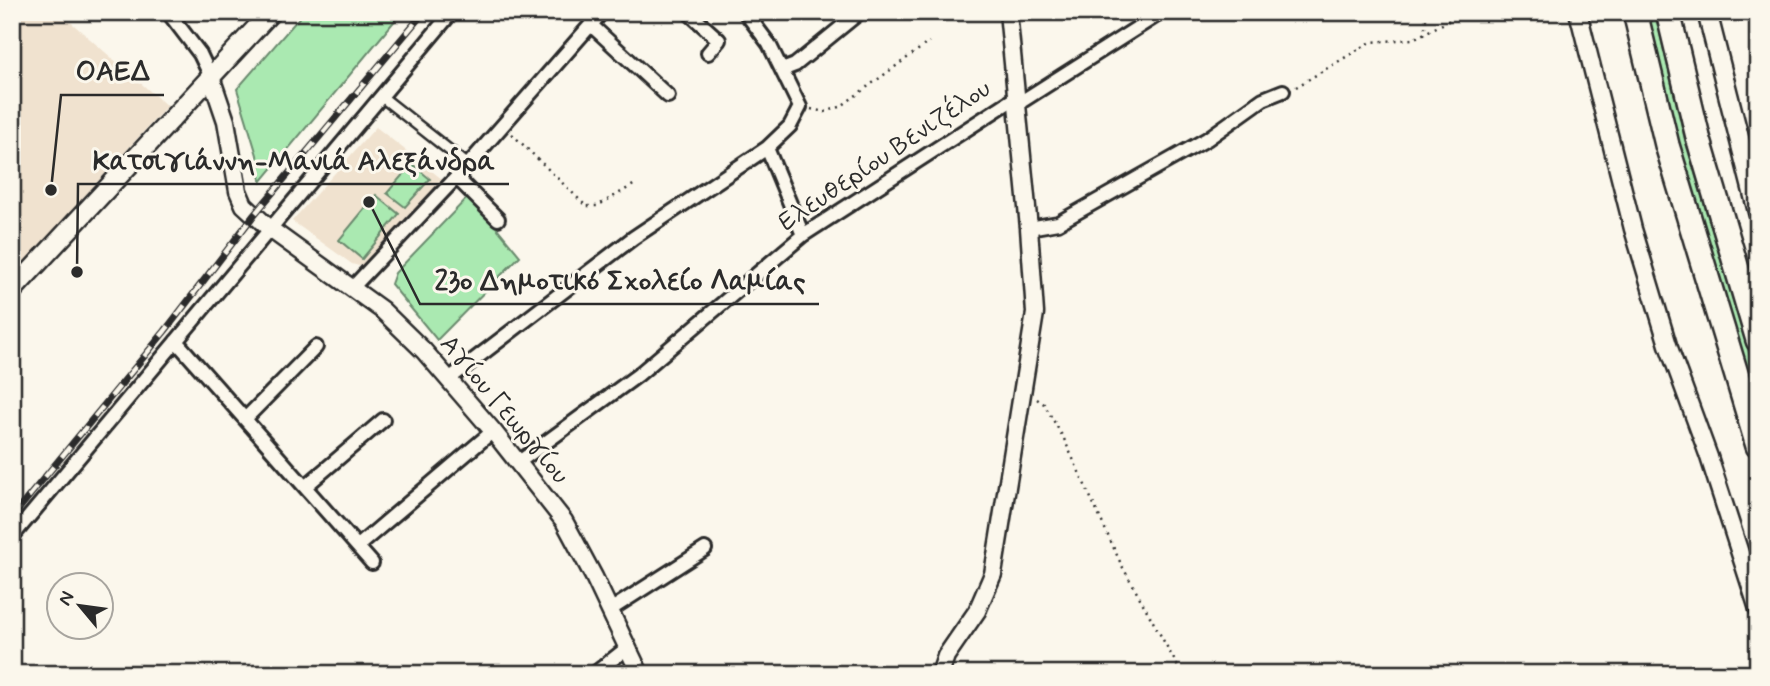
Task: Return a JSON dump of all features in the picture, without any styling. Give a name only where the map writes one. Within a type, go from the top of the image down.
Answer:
[{"type":"highway","points":[[1635,12],[1678,181],[1758,446]]},
{"type":"highway","points":[[1668,12],[1698,137],[1758,340]]},
{"type":"main road","points":[[12,291],[271,12]]},
{"type":"main road","points":[[1707,12],[1758,212]]},
{"type":"street","points":[[168,12],[200,54],[211,77]]},
{"type":"street","points":[[12,537],[452,12]]},
{"type":"street","points":[[353,287],[457,178],[602,12]]},
{"type":"street","points":[[688,12],[719,40],[708,53]]},
{"type":"street","points":[[449,379],[633,237],[767,148],[790,125],[800,107],[769,44],[745,12]]},
{"type":"street","points":[[782,70],[794,65],[860,12]]},
{"type":"street","points":[[940,674],[946,656],[976,611],[993,574],[1035,313],[1008,12]]},
{"type":"street","name":"Ελευθερίου Βενιζέλου","points":[[519,462],[638,375],[803,234],[1162,12]]},
{"type":"street","points":[[1578,12],[1640,254],[1668,345],[1709,457],[1758,609]]},
{"type":"street","points":[[591,25],[668,96]]},
{"type":"street","name":"Αγίου Γεωργίου","points":[[211,77],[229,132],[241,199],[270,229],[353,287],[401,327],[493,431],[564,521],[640,674]]},
{"type":"street","points":[[1029,228],[1058,223],[1207,139],[1263,99],[1283,92]]},
{"type":"street","points":[[382,97],[468,165]]},
{"type":"street","points":[[767,148],[803,234]]},
{"type":"street","points":[[457,178],[498,219]]},
{"type":"street","points":[[176,341],[372,562]]},
{"type":"street","points":[[244,419],[316,347]]},
{"type":"street","points":[[306,486],[383,420]]},
{"type":"street","points":[[358,546],[493,431]]},
{"type":"street","points":[[610,610],[705,549]]},
{"type":"street","points":[[594,674],[627,648]]},
{"type":"path","points":[[1424,35],[1426,12]]},
{"type":"path","points":[[1283,92],[1302,84],[1370,42],[1413,39],[1466,12]]},
{"type":"path","points":[[800,107],[824,112],[840,107],[929,42]]},
{"type":"path","points":[[503,126],[586,206],[597,206],[637,183]]},
{"type":"path","points":[[1023,388],[1044,404],[1064,439],[1121,564],[1182,674]]},
{"type":"shaded area","points":[[12,12],[59,12],[167,106],[12,276]]},
{"type":"shaded area","points":[[376,127],[447,183],[373,261],[359,266],[352,264],[292,221]]},
{"type":"green space","points":[[304,12],[402,12],[261,182],[257,155],[237,89]]},
{"type":"green space","points":[[1648,12],[1655,12],[1685,140],[1758,383],[1758,406],[1679,142]]},
{"type":"green space","points":[[412,164],[430,179],[405,207],[387,193]]},
{"type":"green space","points":[[376,195],[399,214],[362,259],[339,240]]},
{"type":"green space","points":[[470,195],[520,256],[437,340],[391,284],[395,273]]},
{"type":"railway","points":[[12,517],[165,331],[254,215],[424,12]]},
{"type":"place","name":"ΟΑΕΔ","points":[[51,190]]},
{"type":"place","name":"23ο Δημοτικό Σχολείο Λαμίας","points":[[369,202]]},
{"type":"place","name":"Κατσιγιάννη-Μανιά Αλεξάνδρα","points":[[77,272]]}]
